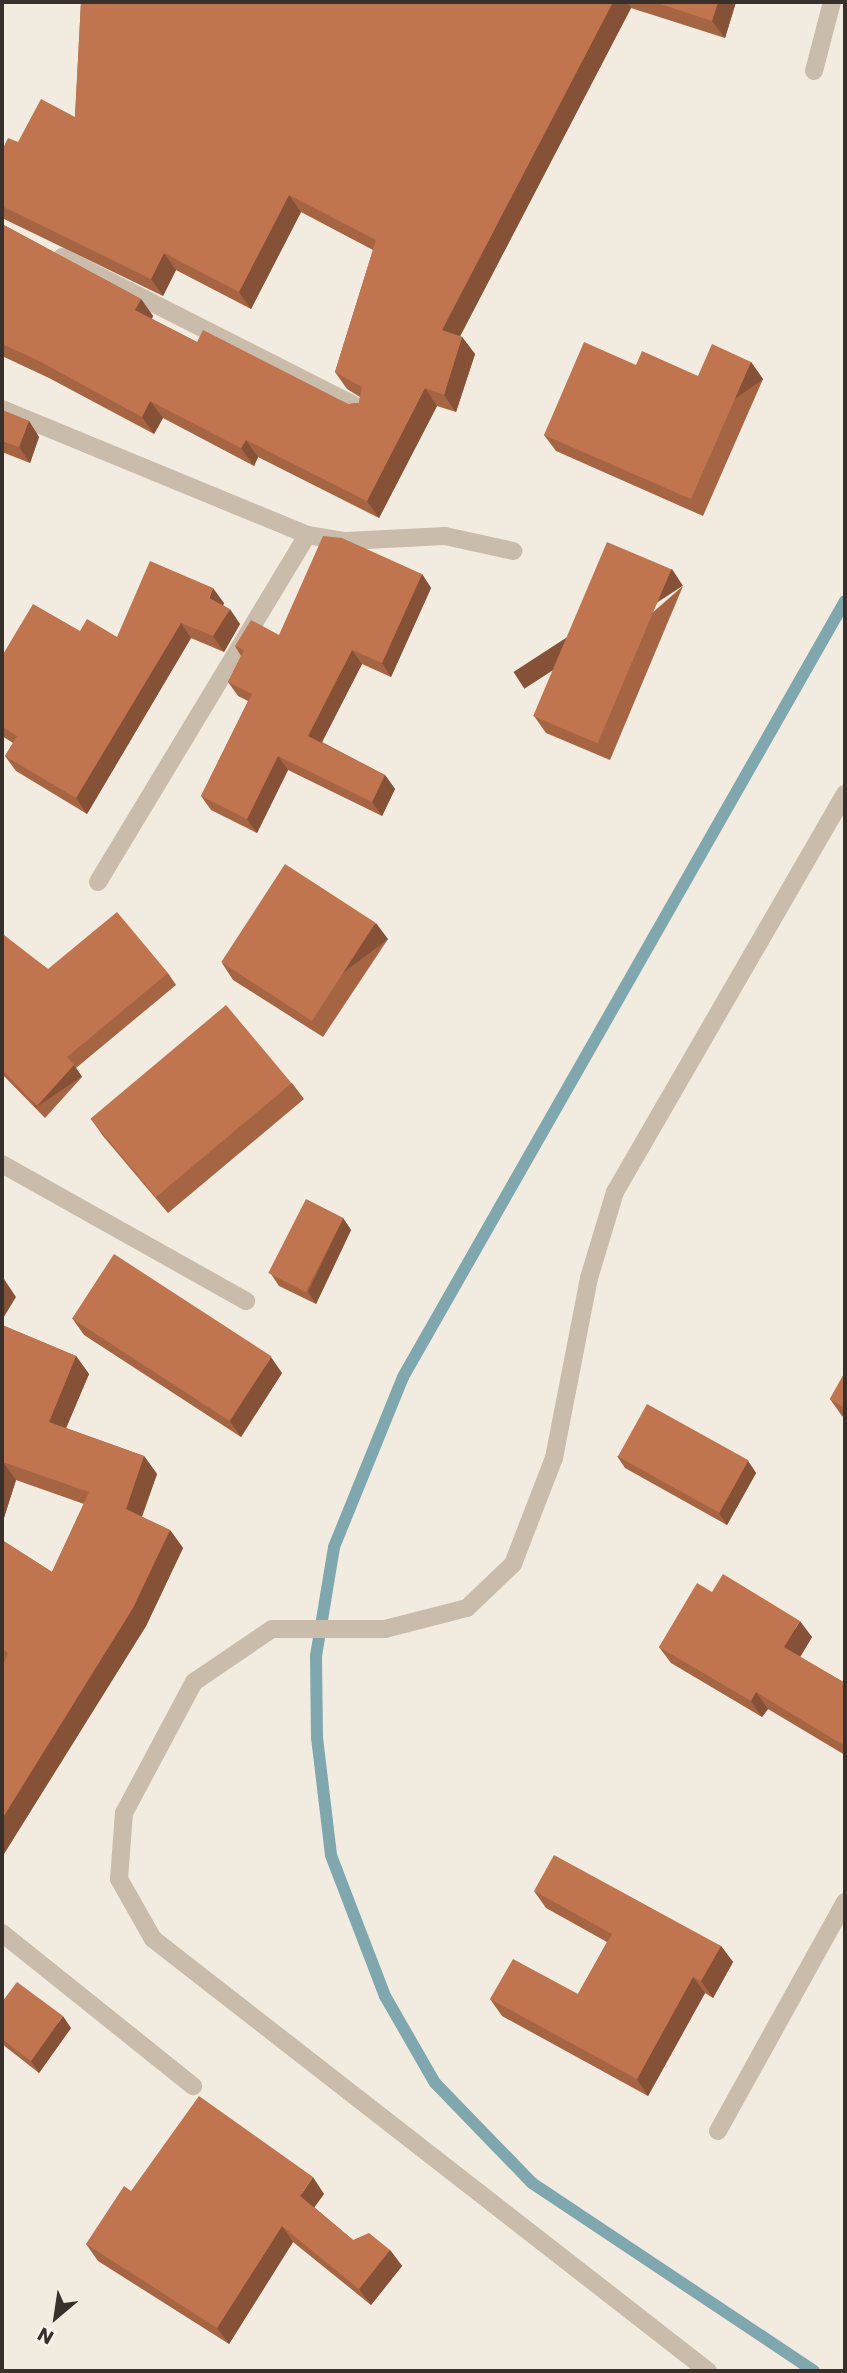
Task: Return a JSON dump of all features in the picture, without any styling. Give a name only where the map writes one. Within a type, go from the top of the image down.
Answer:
[{"type":"street","points":[[814,71],[832,2]]},
{"type":"street","points":[[38,245],[365,411]]},
{"type":"street","points":[[2,409],[307,535],[346,541],[445,536],[513,551]]},
{"type":"street","points":[[98,882],[307,535]]},
{"type":"street","points":[[708,2371],[153,1940],[119,1879],[124,1814],[194,1682],[272,1629],[385,1629],[467,1608],[513,1564],[554,1458],[589,1278],[615,1192],[845,794]]},
{"type":"street","points":[[2,1164],[246,1301]]},
{"type":"street","points":[[718,2131],[845,1902]]},
{"type":"street","points":[[2,1933],[193,2086]]},
{"type":"building","points":[[81,2],[613,2],[442,330],[462,337],[444,395],[425,388],[367,501],[246,440],[241,448],[150,401],[142,417],[2,344],[2,224],[141,299],[135,310],[197,342],[203,330],[348,404],[359,403],[362,387],[335,372],[376,240],[289,195],[239,292],[164,253],[151,279],[2,206],[2,150],[8,138],[18,142],[41,99],[75,117]]},
{"type":"building","points":[[654,2],[718,2],[712,21]]},
{"type":"building","points":[[584,342],[636,365],[642,351],[698,376],[712,344],[751,362],[691,499],[544,435]]},
{"type":"building","points":[[2,410],[29,421],[19,447],[2,441]]},
{"type":"building","points":[[323,536],[342,538],[422,574],[382,663],[352,650],[308,736],[385,775],[372,802],[278,756],[247,819],[201,796],[252,694],[228,682],[244,650],[235,646],[251,620],[279,635]]},
{"type":"building","points":[[607,542],[671,569],[598,743],[533,716]]},
{"type":"building","points":[[150,561],[213,588],[209,598],[230,609],[213,636],[181,623],[76,798],[5,756],[17,736],[2,727],[2,656],[33,604],[80,631],[87,619],[117,637]]},
{"type":"building","points":[[285,864],[376,923],[312,1021],[221,962]]},
{"type":"building","points":[[117,912],[168,973],[67,1057],[74,1065],[37,1106],[2,1070],[2,937],[4,935],[48,969]]},
{"type":"building","points":[[226,1005],[292,1083],[156,1197],[90,1119]]},
{"type":"building","points":[[306,1199],[343,1218],[306,1292],[268,1273]]},
{"type":"building","points":[[114,1254],[272,1356],[230,1421],[72,1319]]},
{"type":"building","points":[[2,1325],[76,1356],[49,1422],[144,1456],[126,1509],[170,1530],[133,1608],[2,1819],[2,1667],[8,1653],[2,1649],[2,1540],[52,1572],[89,1492],[3,1462],[2,1467]]},
{"type":"building","points":[[845,1372],[845,1408],[830,1399]]},
{"type":"building","points":[[647,1404],[748,1460],[719,1513],[618,1456]]},
{"type":"building","points":[[723,1574],[800,1621],[784,1647],[845,1683],[845,1746],[756,1692],[751,1701],[659,1647],[697,1583],[712,1592]]},
{"type":"building","points":[[554,1855],[721,1946],[701,1981],[693,1977],[637,2079],[490,1999],[513,1959],[578,1994],[612,1934],[534,1891]]},
{"type":"building","points":[[17,1982],[63,2016],[31,2061],[2,2039],[2,2002]]},
{"type":"building","points":[[199,2096],[313,2177],[300,2196],[353,2240],[369,2233],[390,2250],[359,2289],[282,2226],[217,2328],[86,2244],[124,2186],[131,2191]]},
{"type":"waterway","points":[[814,2371],[532,2183],[435,2083],[385,1996],[331,1855],[317,1738],[316,1656],[334,1547],[403,1377],[845,601]]}]
